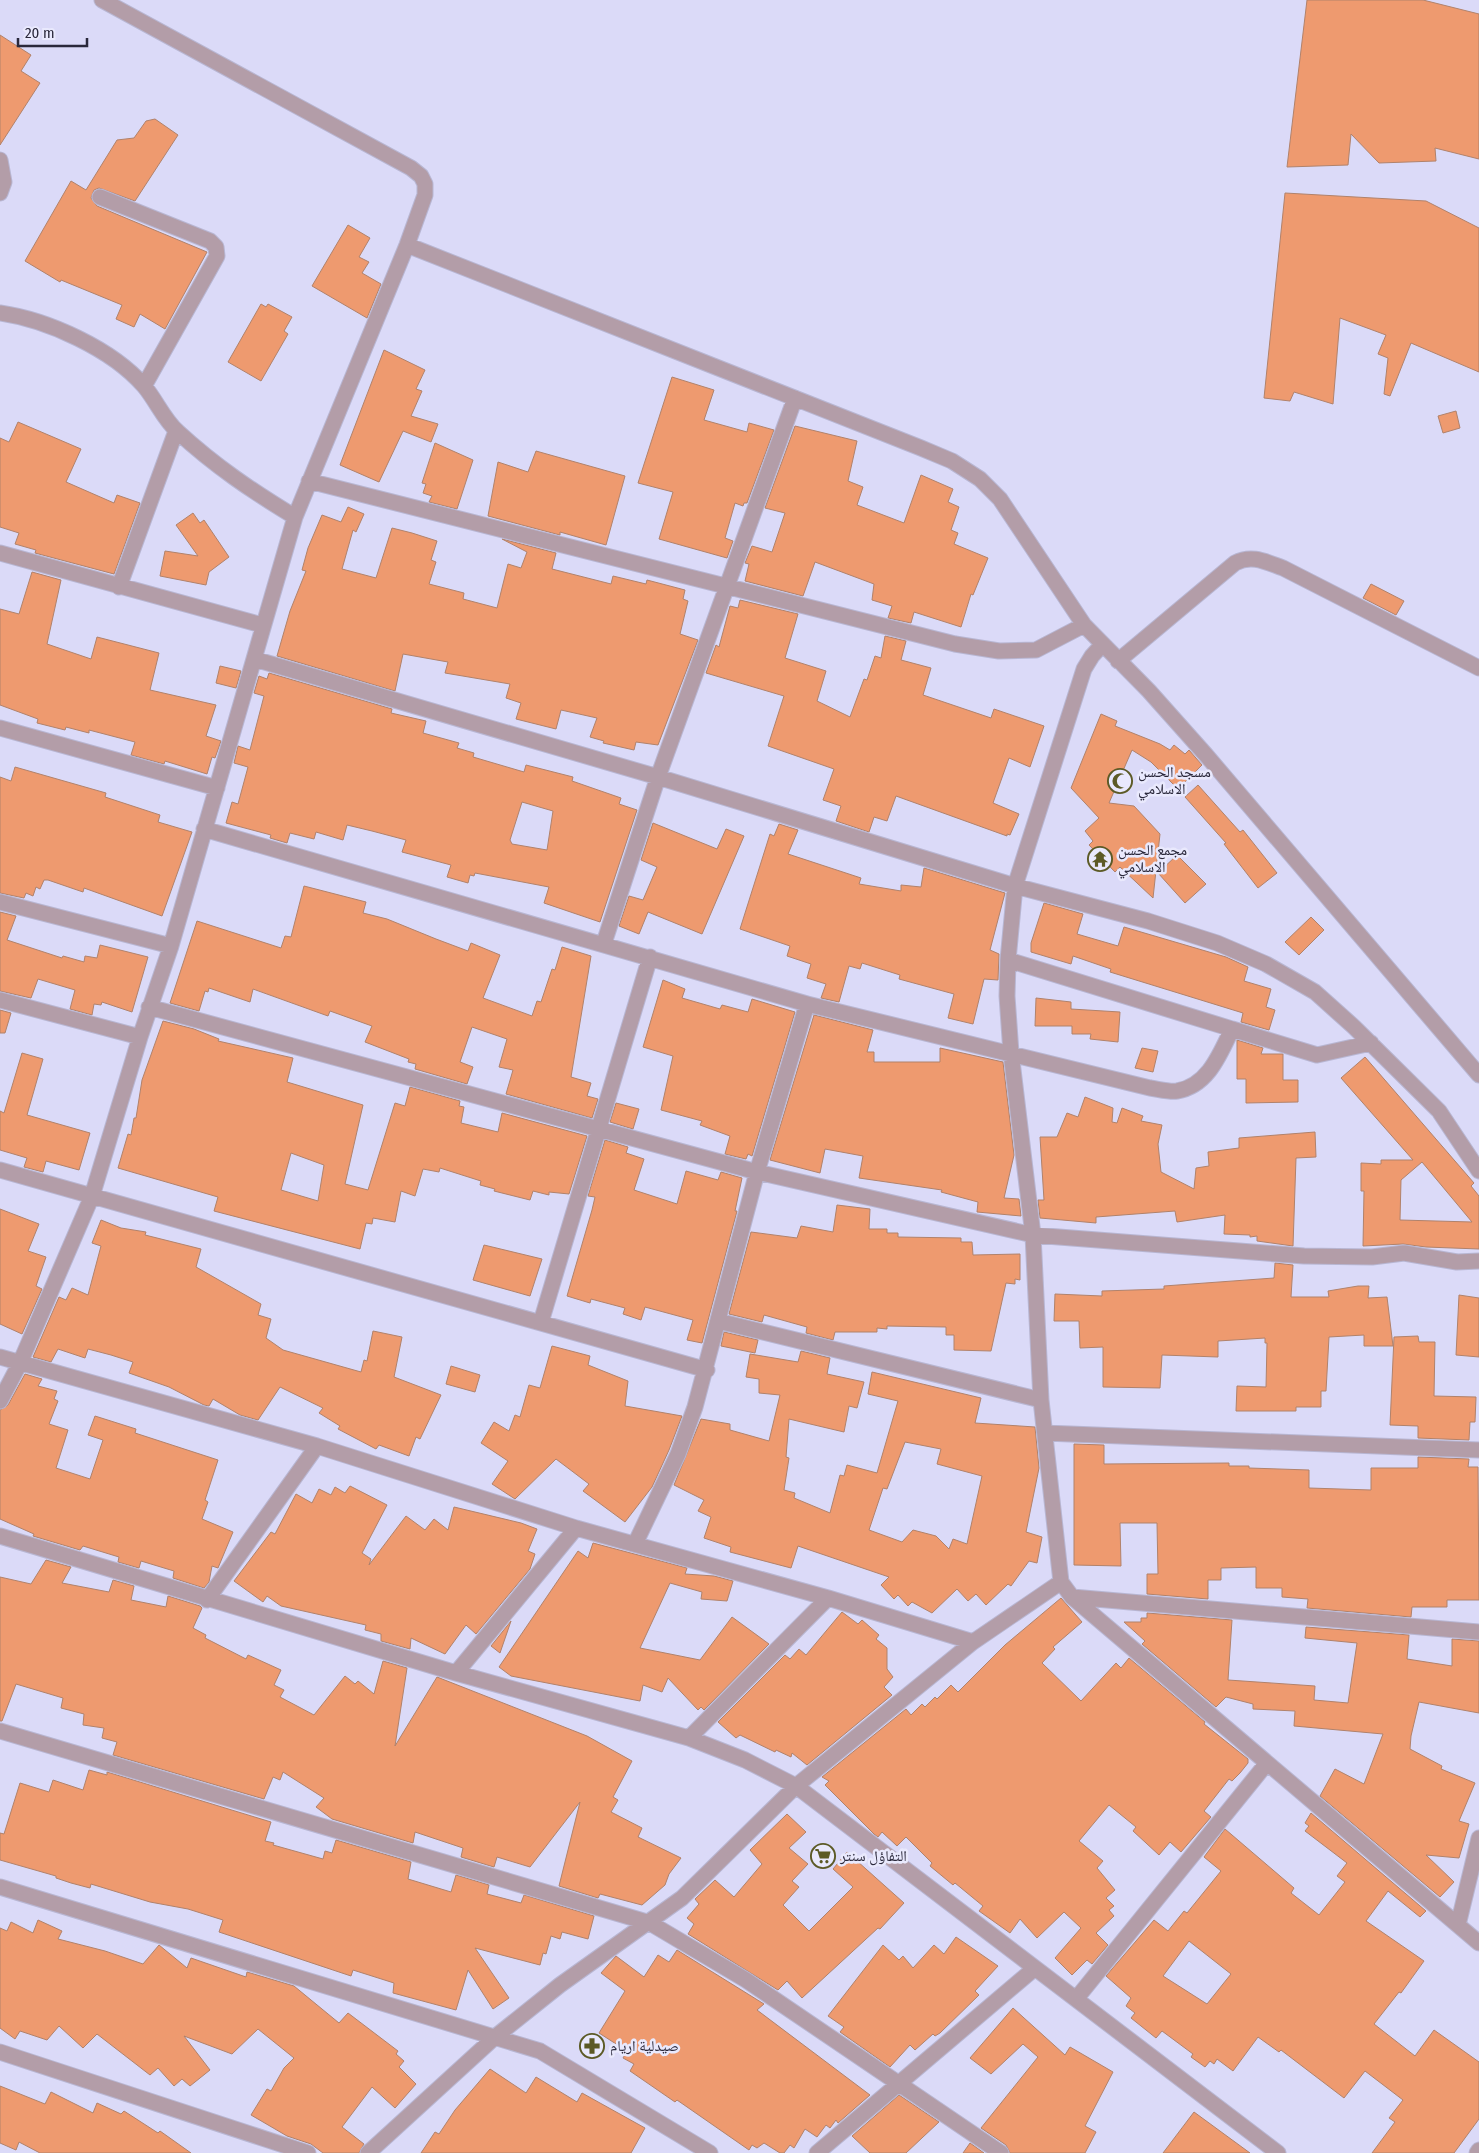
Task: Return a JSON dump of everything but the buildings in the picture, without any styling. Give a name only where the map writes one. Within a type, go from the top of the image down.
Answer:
[{"type":"street","points":[[0,1401],[20,1363],[92,1196],[149,1007],[171,946],[254,659],[262,625],[295,517],[407,245],[425,195],[425,184],[421,176],[411,168],[102,0]]},
{"type":"street","points":[[0,160],[4,182],[0,194]]},
{"type":"street","points":[[100,197],[210,241],[216,247],[217,256],[144,386]]},
{"type":"street","points":[[407,245],[952,461],[980,479],[1000,499],[1084,625],[1102,646],[1150,691],[1479,1075]]},
{"type":"street","points":[[0,313],[39,323],[88,343],[115,359],[144,386],[176,431],[241,485],[295,517]]},
{"type":"street","points":[[604,944],[658,777],[795,398]]},
{"type":"street","points":[[119,586],[176,431]]},
{"type":"street","points":[[309,481],[955,644],[999,651],[1019,652],[1036,650],[1084,625]]},
{"type":"street","points":[[0,553],[262,625]]},
{"type":"street","points":[[1118,661],[1235,563],[1243,558],[1252,557],[1283,568],[1479,668]]},
{"type":"street","points":[[1102,646],[1092,656],[1084,669],[1015,886],[1008,960],[1007,996],[1011,1053],[1033,1235],[1041,1400],[1061,1582],[1072,1597],[1479,1944]]},
{"type":"street","points":[[254,659],[658,777],[1015,886],[1148,921],[1216,943],[1266,964],[1315,992],[1371,1044],[1439,1112],[1479,1171]]},
{"type":"street","points":[[0,728],[217,788]]},
{"type":"street","points":[[204,829],[807,1004],[1118,1080],[1176,1091],[1196,1084],[1207,1074],[1232,1029]]},
{"type":"street","points":[[0,902],[171,946]]},
{"type":"street","points":[[541,1322],[650,957]]},
{"type":"street","points":[[1008,960],[1318,1055],[1371,1044]]},
{"type":"street","points":[[0,1000],[140,1037]]},
{"type":"street","points":[[636,1544],[678,1454],[706,1370],[757,1172],[807,1004]]},
{"type":"street","points":[[149,1007],[757,1172],[1033,1235],[1304,1256],[1372,1257],[1404,1253],[1457,1262],[1479,1261]]},
{"type":"street","points":[[0,1170],[706,1370]]},
{"type":"street","points":[[718,1321],[1041,1400]]},
{"type":"street","points":[[0,1357],[317,1446],[576,1528],[828,1598],[973,1642]]},
{"type":"street","points":[[1045,1434],[1479,1450]]},
{"type":"street","points":[[207,1600],[317,1446]]},
{"type":"street","points":[[456,1672],[576,1528]]},
{"type":"street","points":[[0,1536],[207,1600],[689,1738],[745,1760],[796,1786],[1278,2153]]},
{"type":"street","points":[[368,2153],[495,2037],[560,1985],[622,1940],[650,1923],[682,1898],[796,1786],[973,1642],[1061,1582]]},
{"type":"street","points":[[1072,1597],[1479,1632]]},
{"type":"street","points":[[689,1738],[828,1598]]},
{"type":"street","points":[[0,1731],[650,1923],[746,1980],[1001,2153]]},
{"type":"street","points":[[1076,1999],[1267,1763]]},
{"type":"street","points":[[1458,1925],[1479,1838]]},
{"type":"street","points":[[0,1887],[540,2051],[710,2153]]},
{"type":"street","points":[[817,2153],[1035,1968]]},
{"type":"street","points":[[0,2052],[308,2153]]},
{"type":"place","name":"مسجد الحسن الاسلامي","points":[[1120,781]]},
{"type":"place","name":"مجمع الحسن الاسلامي","points":[[1100,859]]},
{"type":"place","name":"التفاؤل سنتر","points":[[823,1856]]},
{"type":"place","name":"صيدلية اريام","points":[[592,2046]]}]
